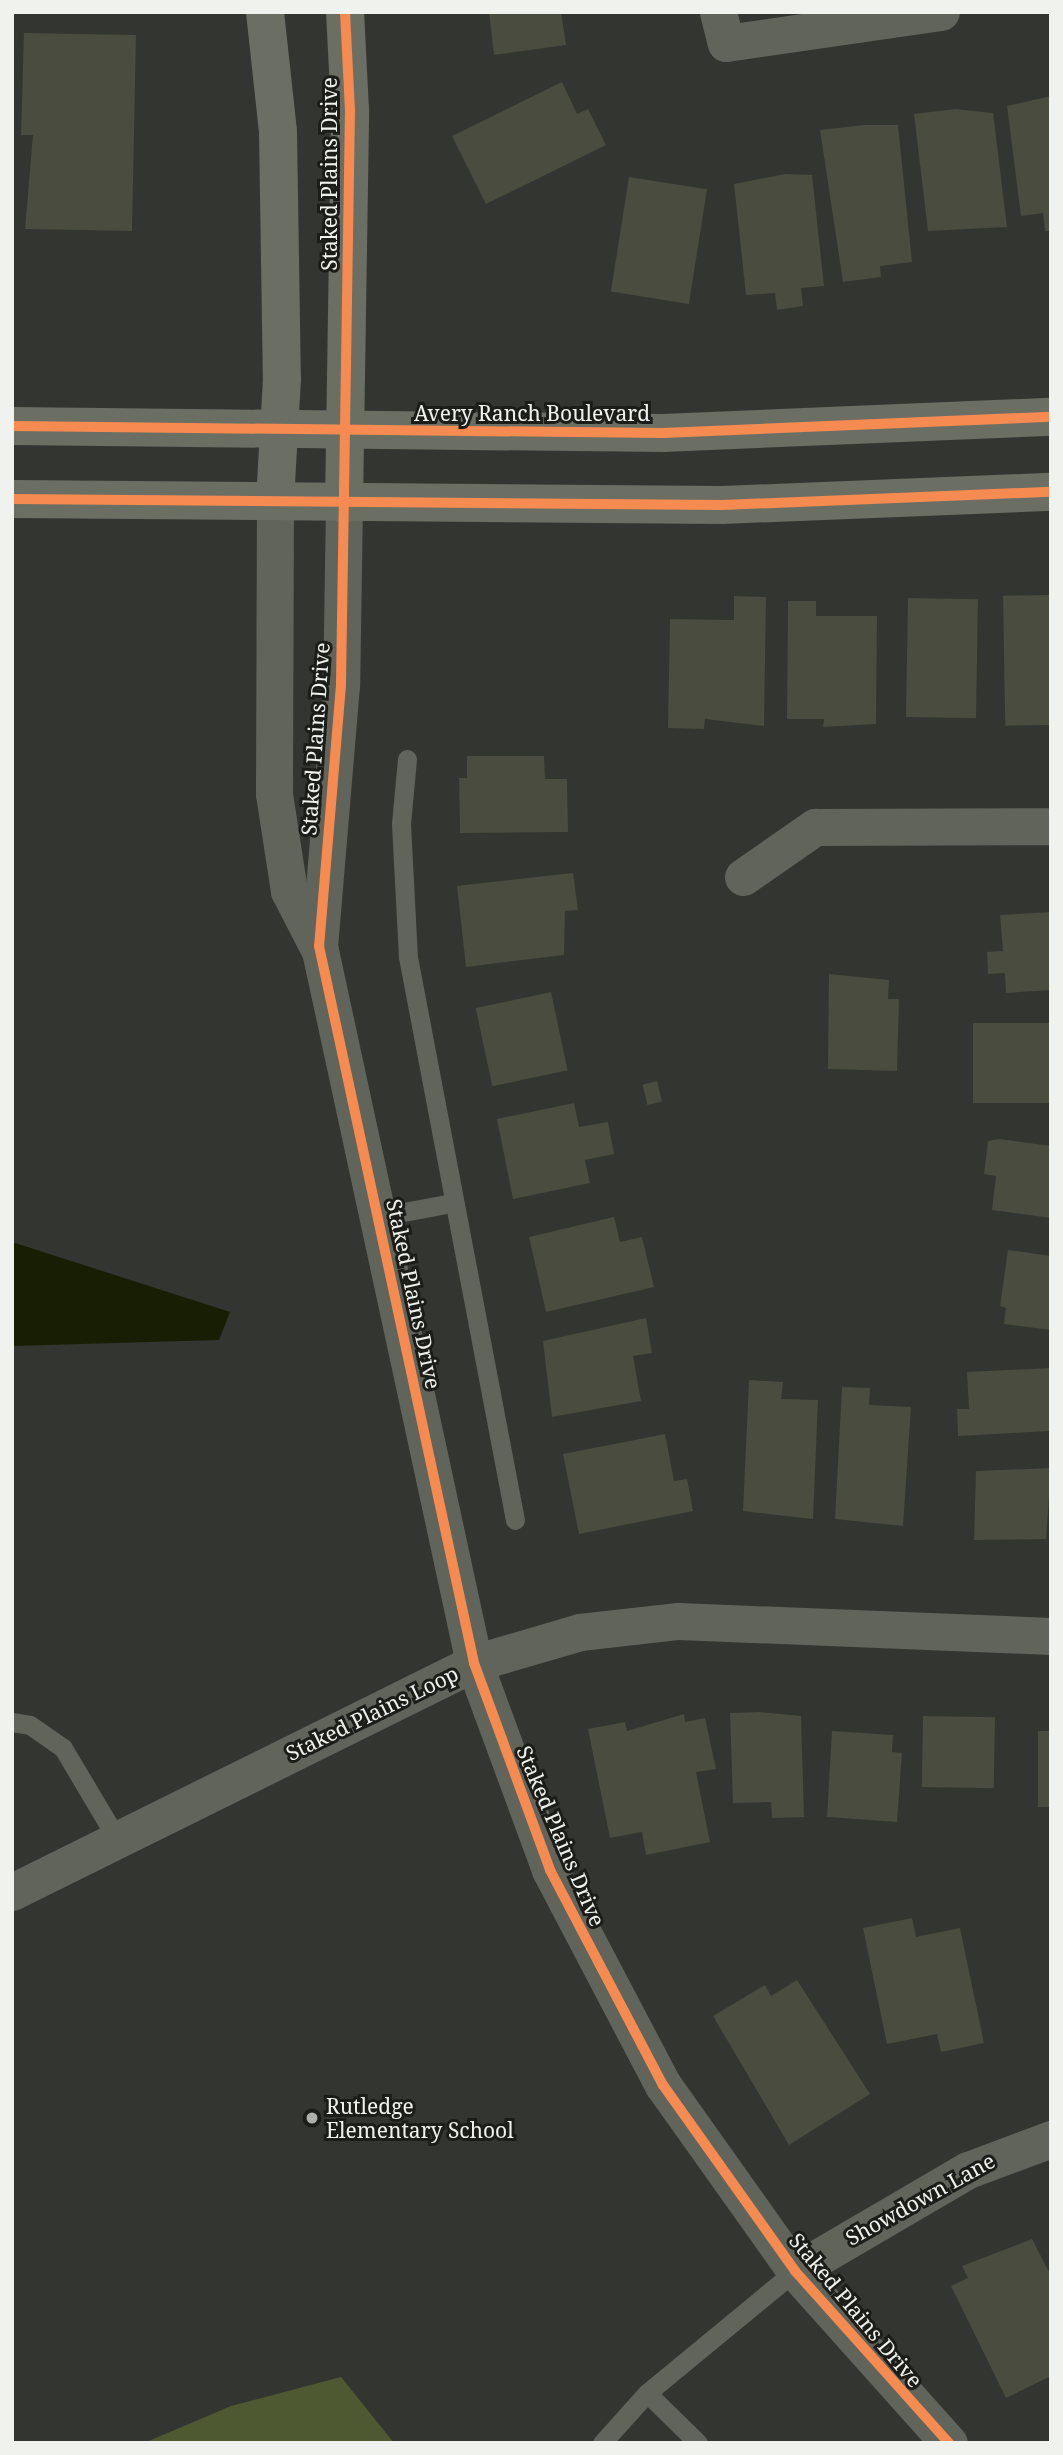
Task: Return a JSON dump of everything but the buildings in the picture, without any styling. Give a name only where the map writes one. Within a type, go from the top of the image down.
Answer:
[{"type":"main road","name":"Staked Plains Drive","points":[[265,12],[278,132],[279,430],[275,501]]},
{"type":"main road","name":"Staked Plains Drive","points":[[344,504],[350,110],[345,12]]},
{"type":"main road","name":"Avery Ranch Boulevard","points":[[12,426],[344,432],[663,433],[1051,417]]},
{"type":"main road","points":[[12,499],[344,504],[722,505],[1051,492]]},
{"type":"street","points":[[722,28],[941,12]]},
{"type":"street","name":"Staked Plains Drive","points":[[275,501],[274,794],[289,891],[319,949],[474,1662],[517,1793],[587,1947],[663,2085],[795,2271],[949,2443]]},
{"type":"street","name":"Staked Plains Drive","points":[[319,949],[341,685],[344,504]]},
{"type":"street","points":[[743,877],[815,827],[1051,826]]},
{"type":"street","name":"Staked Plains Loop","points":[[12,1892],[474,1662],[580,1632],[678,1621],[1051,1636]]},
{"type":"street","name":"Showdown Lane","points":[[795,2271],[968,2170],[1051,2138]]},
{"type":"lane","points":[[407,759],[401,824],[408,957],[452,1203],[515,1520]]},
{"type":"lane","points":[[377,1217],[452,1203]]},
{"type":"lane","points":[[12,1722],[30,1724],[63,1748],[117,1839]]},
{"type":"lane","points":[[603,2443],[647,2393],[795,2271]]},
{"type":"lane","points":[[647,2393],[698,2443]]},
{"type":"shaded area","points":[[12,1242],[230,1312],[219,1340],[12,1346]]},
{"type":"shaded area","points":[[341,2377],[394,2443],[144,2443],[231,2406]]},
{"type":"cycle path","points":[[345,12],[350,110],[341,685],[319,946],[474,1663],[550,1870],[663,2085],[795,2271],[949,2443]]},
{"type":"cycle path","points":[[12,426],[663,433],[1051,417]]},
{"type":"cycle path","points":[[12,499],[722,505],[1051,492]]},
{"type":"place","name":"Rutledge Elementary School","points":[[312,2118]]}]
